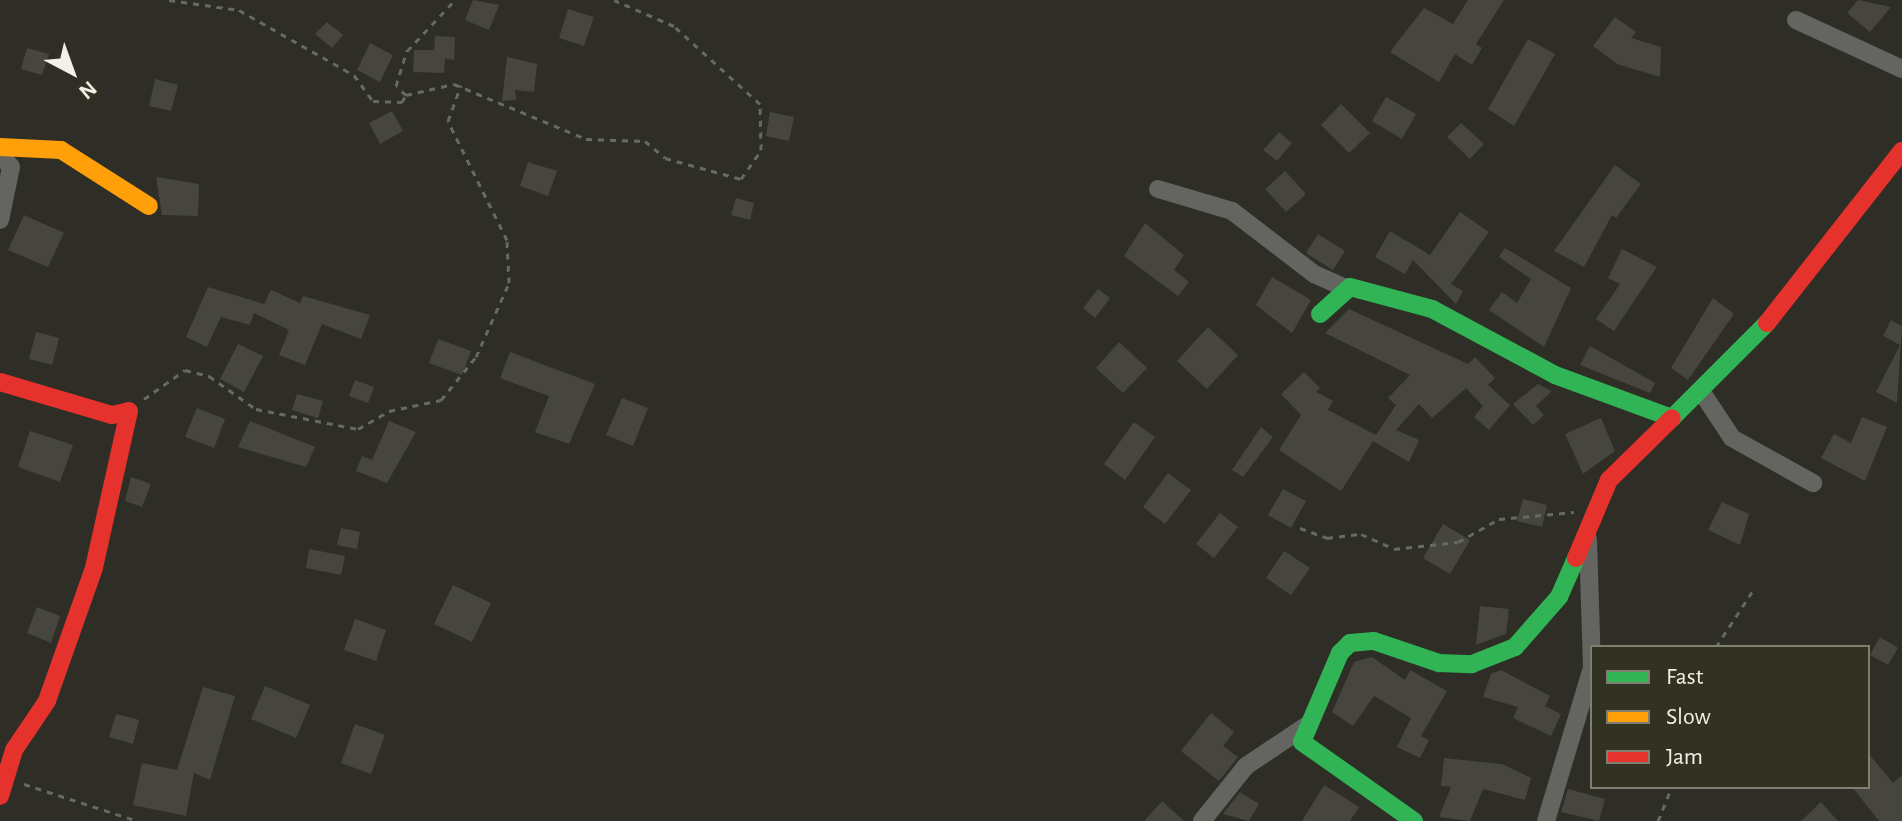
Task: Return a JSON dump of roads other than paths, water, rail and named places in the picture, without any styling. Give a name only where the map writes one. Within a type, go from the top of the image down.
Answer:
[{"type":"street","points":[[1796,20],[1902,69]]},
{"type":"street","points":[[0,147],[61,150],[149,206]]},
{"type":"street","points":[[1414,821],[1302,742],[1350,643],[1374,641],[1439,663],[1472,664],[1515,647],[1559,597],[1609,480],[1785,305],[1902,151]]},
{"type":"street","points":[[0,155],[11,167],[0,220]]},
{"type":"street","points":[[1158,189],[1232,211],[1314,274],[1345,288],[1440,312],[1555,375],[1672,418]]},
{"type":"street","points":[[1320,314],[1345,288]]},
{"type":"street","points":[[0,382],[112,415],[129,411],[94,568],[47,701],[26,725],[3,788]]},
{"type":"street","points":[[1701,391],[1732,438],[1813,483]]},
{"type":"street","points":[[1589,521],[1592,645]]},
{"type":"street","points":[[1546,821],[1590,675]]},
{"type":"street","points":[[1202,821],[1246,766],[1309,724]]}]
